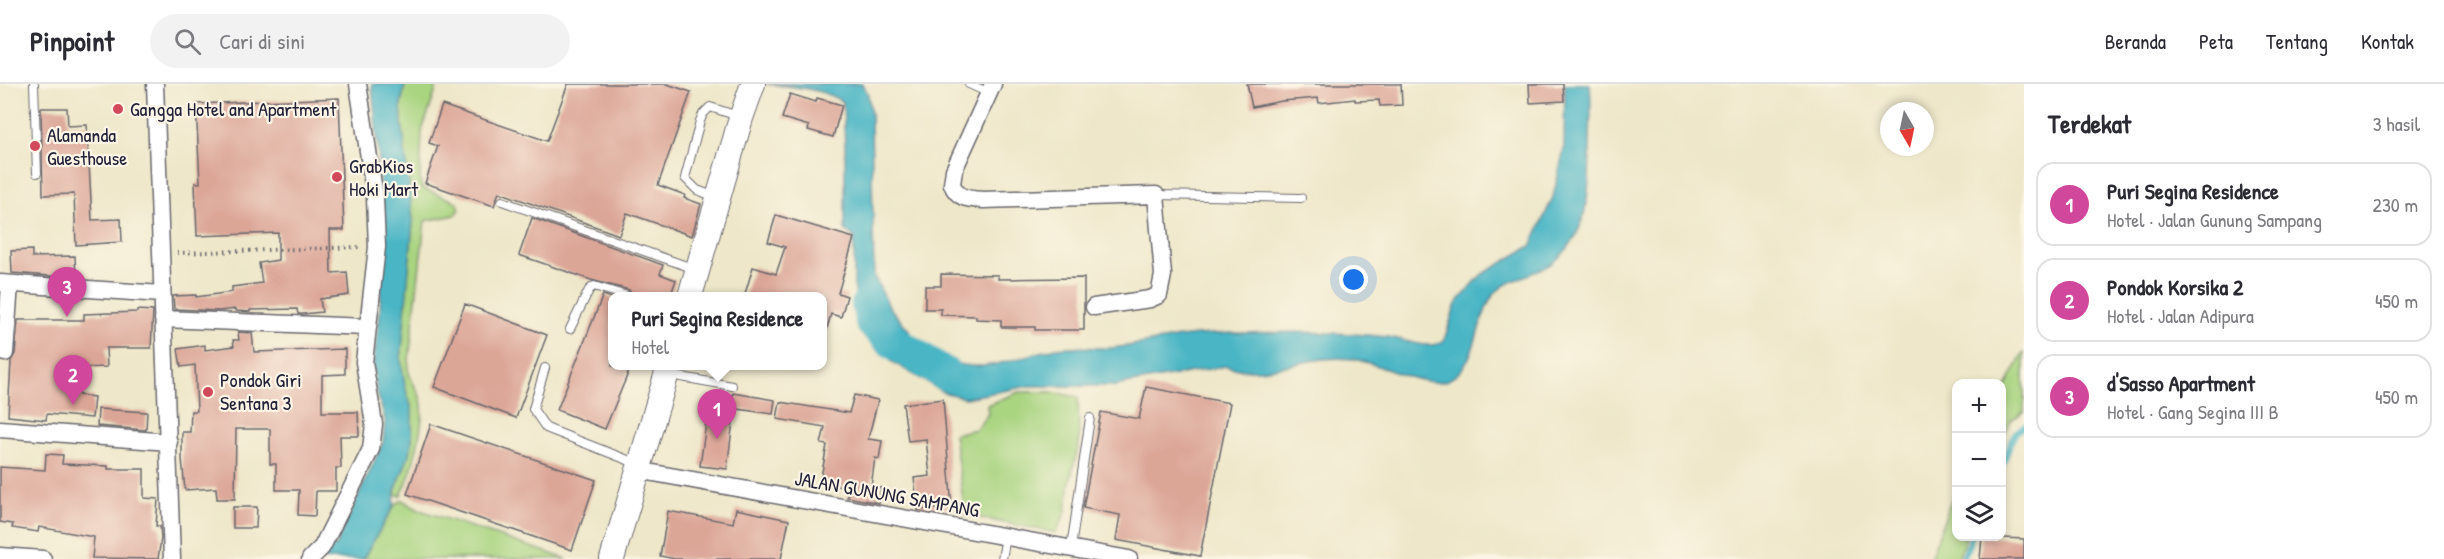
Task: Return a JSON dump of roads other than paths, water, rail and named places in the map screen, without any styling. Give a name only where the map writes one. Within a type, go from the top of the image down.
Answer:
[{"type":"main road","points":[[691,292],[752,87]]},
{"type":"main road","points":[[612,559],[668,370]]},
{"type":"street","points":[[155,84],[172,559]]},
{"type":"street","points":[[310,559],[322,547],[371,449],[374,424],[364,362],[377,247],[375,198],[358,84]]},
{"type":"street","points":[[991,89],[954,170],[952,184],[959,195],[966,199],[983,201],[1155,195],[1163,275],[1159,295],[1150,299],[1094,308]]},
{"type":"street","points":[[5,352],[5,283],[162,294]]},
{"type":"street","points":[[163,319],[368,327]]},
{"type":"street","points":[[0,429],[169,442]]},
{"type":"street","name":"JALAN GUNUNG SAMPANG","points":[[638,467],[1129,559]]},
{"type":"street","points":[[0,556],[43,559]]},
{"type":"lane","points":[[34,84],[37,172]]},
{"type":"lane","points":[[969,84],[991,89]]},
{"type":"lane","points":[[719,197],[697,190],[685,178],[687,166],[700,121],[710,107],[741,118]]},
{"type":"lane","points":[[1155,195],[1301,198]]},
{"type":"lane","points":[[502,201],[698,270]]},
{"type":"lane","points":[[570,329],[589,290],[594,286],[612,292]]},
{"type":"lane","points":[[545,368],[532,409],[546,428],[638,467]]},
{"type":"lane","points":[[668,370],[732,386]]},
{"type":"lane","points":[[1071,548],[1090,418]]},
{"type":"lane","points":[[1002,559],[1006,537]]},
{"type":"water","points":[[372,84],[405,84],[401,105],[402,123],[413,221],[401,360],[405,387],[412,409],[412,440],[408,458],[395,491],[394,506],[363,559],[320,559],[336,545],[383,442],[385,420],[377,392],[373,365],[380,314],[382,244],[379,161]]},
{"type":"water","points":[[766,84],[862,84],[868,94],[871,115],[874,276],[890,308],[909,330],[878,351],[863,328],[858,310],[854,285],[854,237],[845,230],[843,102],[825,93]]},
{"type":"water","points":[[1565,84],[1590,84],[1588,196],[1580,226],[1564,253],[1551,264],[1497,291],[1487,307],[1465,365],[1458,374],[1448,380],[1438,382],[1414,379],[1363,361],[1336,358],[1257,370],[1226,366],[1115,386],[1029,386],[965,398],[943,392],[891,361],[918,340],[942,359],[955,364],[973,366],[1005,362],[1057,348],[1111,348],[1188,336],[1233,333],[1349,334],[1388,337],[1425,345],[1439,343],[1444,340],[1456,304],[1481,275],[1531,246],[1553,197],[1564,149]]},
{"type":"waterway","points":[[868,304],[872,322],[892,341],[945,374]]},
{"type":"waterway","points":[[2006,455],[2015,433],[2024,426]]},
{"type":"waterway","points":[[1963,559],[1970,541]]},
{"type":"place","name":"Gangga Hotel and Apartment","points":[[118,109]]},
{"type":"place","name":"Alamanda Guesthouse","points":[[35,146]]},
{"type":"place","name":"GrabKios Hoki Mart","points":[[337,177]]},
{"type":"place","name":"d'Sasso Apartment","points":[[67,317]]},
{"type":"place","name":"Pondok Giri Sentana 3","points":[[208,392]]},
{"type":"place","name":"Pondok Korsika 2","points":[[73,405]]},
{"type":"place","name":"Puri Segina Residence","points":[[717,439]]}]
